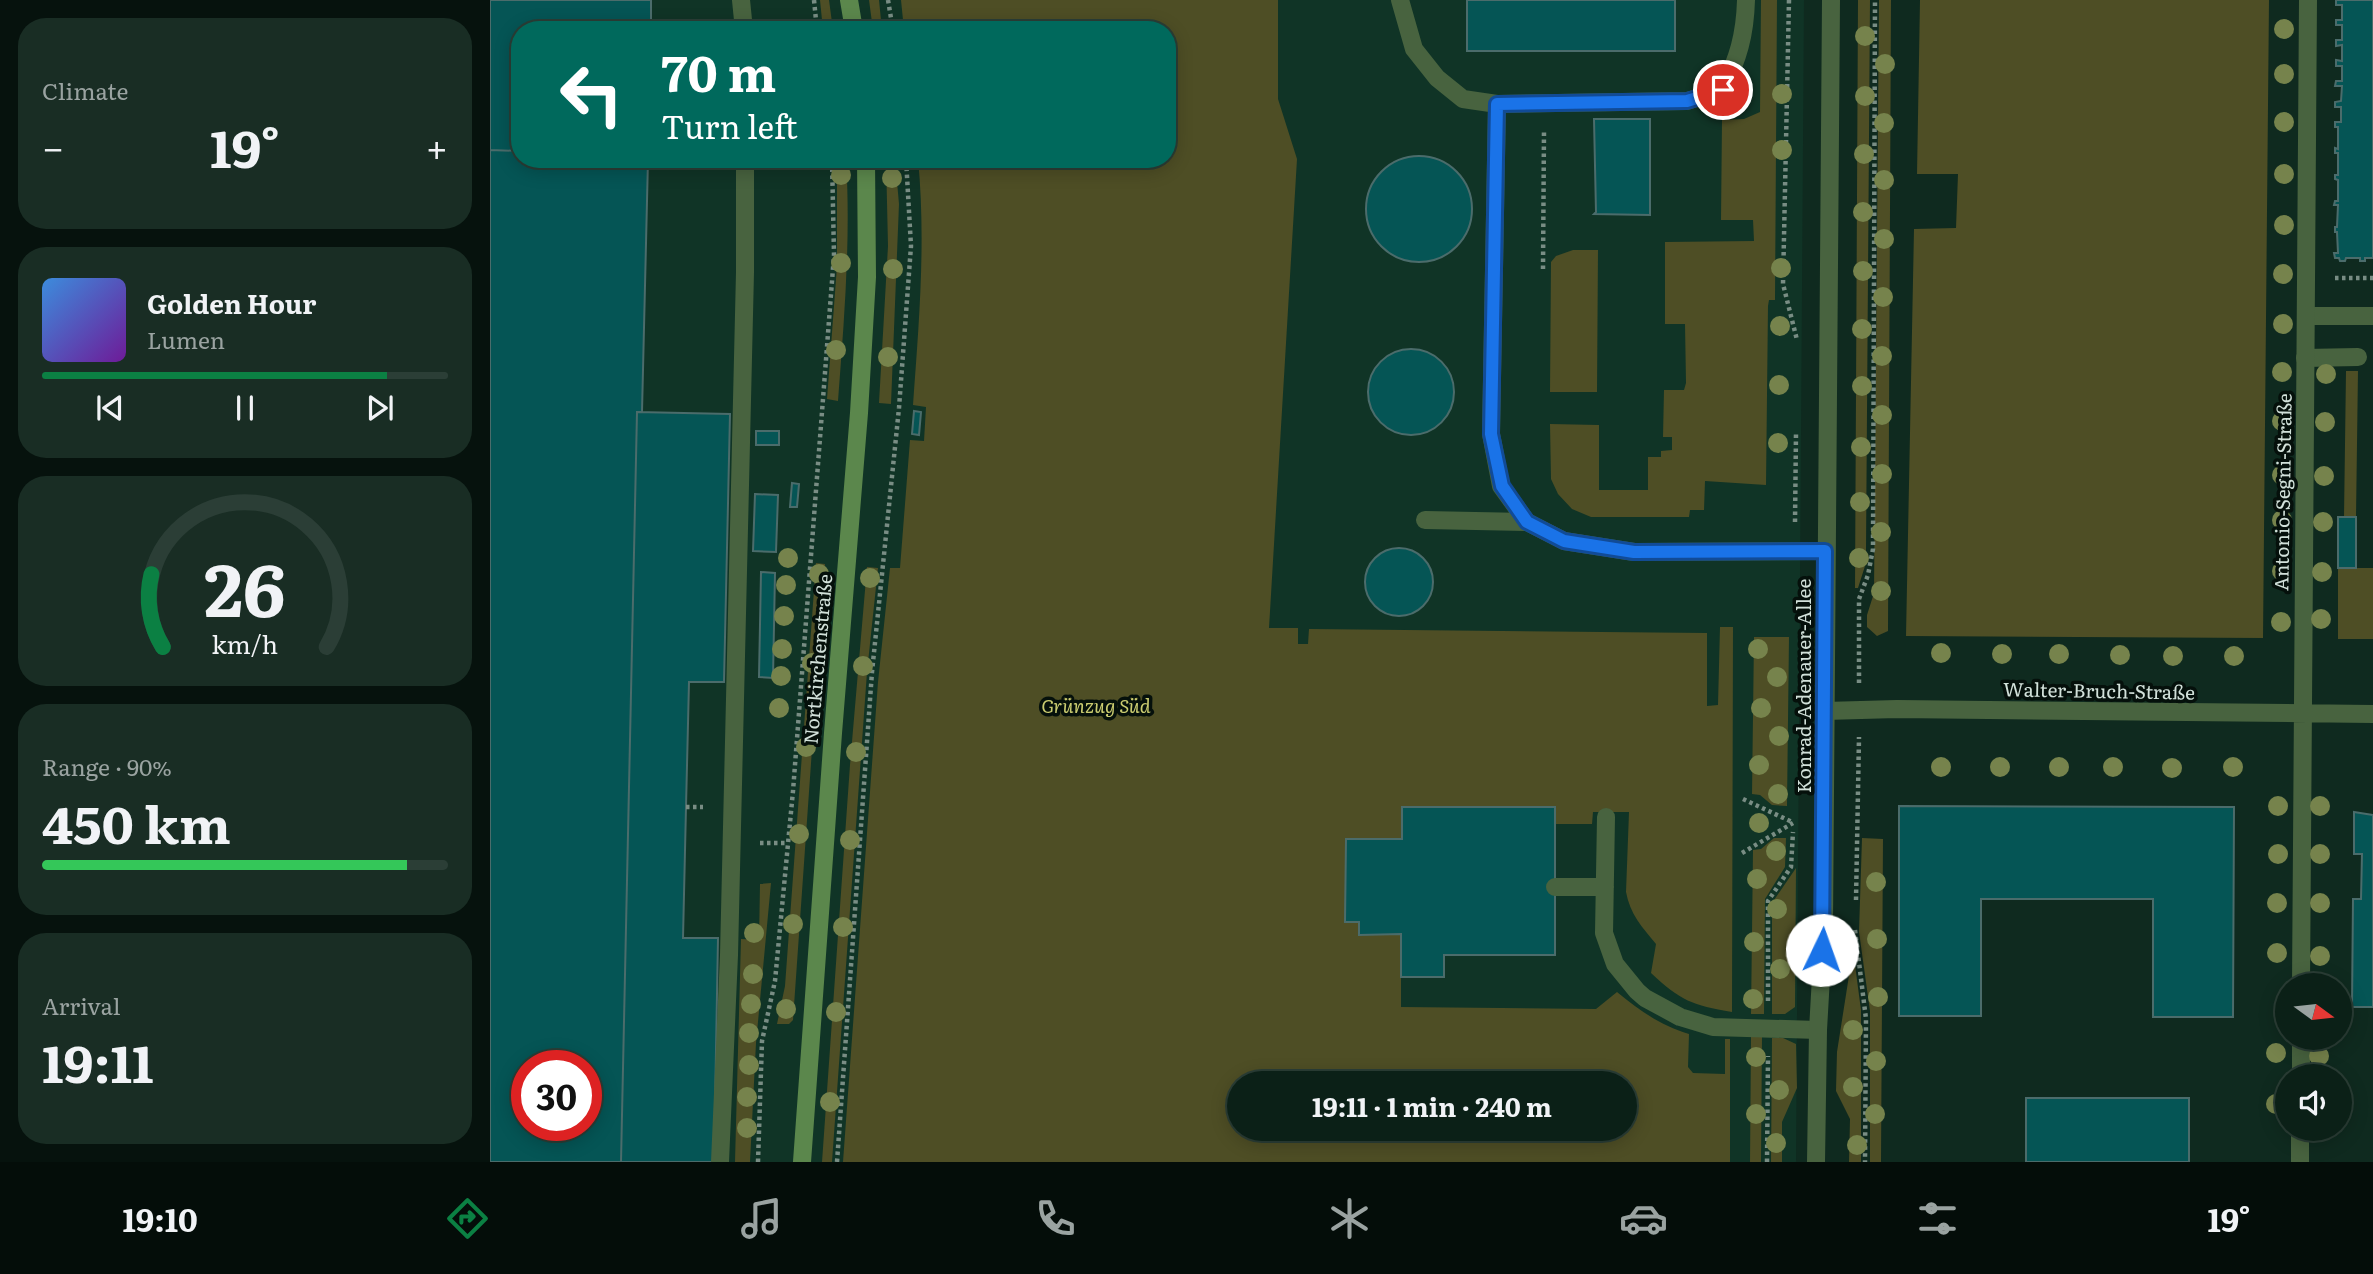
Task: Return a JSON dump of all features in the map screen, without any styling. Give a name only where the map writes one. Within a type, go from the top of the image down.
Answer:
[{"type":"main road","points":[[849,0],[852,21]]},
{"type":"main road","name":"Nortkirchenstraße","points":[[802,1162],[859,413],[867,277],[866,168]]},
{"type":"street","points":[[741,0],[743,21]]},
{"type":"street","points":[[1400,0],[1414,49],[1437,78],[1463,99],[1497,104],[1687,101],[1723,90],[1739,55],[1745,27],[1746,0]]},
{"type":"street","name":"Konrad-Adenauer-Allee","points":[[1816,1162],[1818,1030],[1824,924],[1830,0]]},
{"type":"street","name":"Antonio-Segni-Straße","points":[[2301,973],[2308,0]]},
{"type":"street","points":[[1497,104],[1491,434],[1502,486],[1527,522]]},
{"type":"street","points":[[720,1162],[729,955],[745,272],[745,168]]},
{"type":"street","points":[[2305,316],[2373,316]]},
{"type":"street","points":[[2305,358],[2358,357]]},
{"type":"street","points":[[1425,520],[1527,522],[1564,541],[1634,552],[1825,551]]},
{"type":"street","name":"Walter-Bruch-Straße","points":[[1825,710],[2373,714]]},
{"type":"street","points":[[1606,817],[1604,933],[1615,964],[1645,998],[1681,1017],[1713,1027],[1818,1030]]},
{"type":"street","points":[[1555,887],[1605,887]]},
{"type":"street","points":[[2300,1141],[2300,1162]]},
{"type":"path","points":[[814,0],[816,21]]},
{"type":"path","points":[[888,0],[891,21]]},
{"type":"path","points":[[1783,284],[1788,0]]},
{"type":"path","points":[[1856,902],[1859,599],[1868,575],[1872,549],[1875,0]]},
{"type":"path","points":[[758,1162],[762,1041],[775,981],[788,843],[834,255],[832,168]]},
{"type":"path","points":[[837,1162],[873,672],[900,408],[911,246],[907,168]]},
{"type":"path","points":[[2334,278],[2373,278]]},
{"type":"path","points":[[1743,799],[1793,822]]},
{"type":"path","points":[[1742,853],[1793,822]]},
{"type":"path","points":[[1767,1162],[1768,901],[1791,867],[1793,822]]},
{"type":"path","points":[[749,842],[788,843]]},
{"type":"path","points":[[1855,928],[1866,1019],[1865,1162]]},
{"type":"shaded area","points":[[490,0],[1804,0],[1796,1162],[490,1162]]},
{"type":"green space","points":[[820,0],[829,0],[832,21],[822,21]]},
{"type":"green space","points":[[869,0],[879,0],[881,21],[872,21]]},
{"type":"green space","name":"Grünzug Süd","points":[[901,0],[1278,0],[1278,99],[1297,159],[1269,628],[1298,628],[1298,644],[1308,644],[1309,629],[1707,633],[1707,706],[1718,705],[1720,627],[1733,627],[1732,1012],[1707,1007],[1679,996],[1651,973],[1656,944],[1634,914],[1626,892],[1629,812],[1593,812],[1592,824],[1555,824],[1554,807],[1402,807],[1402,839],[1346,839],[1346,922],[1359,922],[1359,935],[1401,934],[1401,1007],[1596,1009],[1617,992],[1651,1017],[1689,1034],[1688,1067],[1693,1073],[1725,1074],[1725,1039],[1730,1039],[1730,1162],[843,1162],[878,682],[890,568],[900,568],[910,440],[924,441],[926,407],[913,405],[922,251],[919,168],[1176,168],[1176,21],[903,21]]},
{"type":"green space","points":[[1761,0],[1777,0],[1775,300],[1769,300],[1768,306],[1766,485],[1705,481],[1704,510],[1690,510],[1689,517],[1591,517],[1572,509],[1558,494],[1551,479],[1550,424],[1599,425],[1599,490],[1648,490],[1648,457],[1661,457],[1661,451],[1672,450],[1672,437],[1663,437],[1664,390],[1684,390],[1686,383],[1685,324],[1665,324],[1665,242],[1754,241],[1753,220],[1721,220],[1722,120],[1744,119],[1760,112]]},
{"type":"green space","points":[[1858,0],[1870,0],[1866,551],[1865,566],[1858,588],[1855,588]]},
{"type":"green space","points":[[1879,0],[1891,0],[1888,631],[1877,636],[1867,627],[1867,615],[1874,593]]},
{"type":"green space","points":[[1920,0],[2269,0],[2263,638],[1906,636],[1914,229],[1956,228],[1958,174],[1917,174]]},
{"type":"green space","points":[[837,168],[846,168],[846,280],[838,401],[827,399],[837,266]]},
{"type":"green space","points":[[886,168],[896,168],[899,204],[891,404],[879,403],[888,246]]},
{"type":"green space","points":[[1573,250],[1598,250],[1597,392],[1550,392],[1551,262],[1556,256]]},
{"type":"green space","points":[[2346,371],[2358,371],[2356,517],[2344,517]]},
{"type":"green space","points":[[816,563],[825,564],[793,1020],[789,1024],[777,1024],[785,986]]},
{"type":"green space","points":[[867,567],[878,568],[867,672],[832,1162],[822,1162],[850,765]]},
{"type":"green space","points":[[2338,568],[2373,568],[2373,639],[2338,639]]},
{"type":"green space","points":[[1754,637],[1789,637],[1787,806],[1772,805],[1760,795],[1752,794]]},
{"type":"green space","points":[[1774,838],[1786,838],[1785,867],[1765,899],[1764,1014],[1751,1014],[1753,850],[1761,849]]},
{"type":"green space","points":[[1862,838],[1883,839],[1881,1162],[1870,1162],[1870,1011],[1859,932]]},
{"type":"green space","points":[[1796,868],[1795,1007],[1785,1014],[1772,1014],[1772,903]]},
{"type":"green space","points":[[771,883],[756,1043],[750,1162],[735,1162],[741,939],[759,940],[760,884]]},
{"type":"green space","points":[[1853,950],[1861,1010],[1861,1162],[1849,1162],[1850,1119],[1836,1091],[1837,1052]]},
{"type":"green space","points":[[1751,1037],[1762,1037],[1761,1162],[1750,1162]]},
{"type":"green space","points":[[1772,1038],[1783,1038],[1796,1044],[1797,1088],[1782,1122],[1782,1162],[1771,1162]]},
{"type":"building","points":[[490,0],[651,0],[651,21],[511,21],[511,151],[490,150]]},
{"type":"building","points":[[1467,0],[1675,0],[1675,51],[1467,51]]},
{"type":"building","points":[[2336,0],[2373,0],[2373,258],[2365,258],[2365,261],[2360,261],[2360,258],[2346,258],[2345,261],[2340,261],[2335,258],[2334,253],[2338,253],[2335,227],[2338,205],[2334,205],[2335,201],[2338,201],[2338,180],[2335,175],[2338,175],[2338,153],[2335,153],[2335,148],[2338,149],[2338,127],[2335,127],[2335,122],[2341,122],[2341,107],[2335,107],[2335,102],[2341,101],[2342,86],[2335,86],[2336,81],[2342,81],[2342,66],[2336,66],[2336,60],[2342,61],[2342,45],[2336,46],[2336,40],[2342,40],[2342,25],[2336,25],[2336,20],[2342,20],[2342,5],[2336,5]]},
{"type":"building","points":[[1594,119],[1650,119],[1650,215],[1594,214]]},
{"type":"building","points":[[490,150],[511,151],[511,168],[648,168],[642,412],[637,412],[621,1162],[490,1162]]},
{"type":"building","points":[[1419,156],[1439,160],[1457,171],[1468,189],[1472,209],[1468,229],[1457,247],[1439,258],[1419,262],[1399,258],[1381,247],[1370,229],[1366,209],[1370,189],[1381,171],[1399,160]]},
{"type":"building","points":[[1411,349],[1428,352],[1442,361],[1451,375],[1454,392],[1451,409],[1442,423],[1428,432],[1411,435],[1394,432],[1380,423],[1371,409],[1368,392],[1371,375],[1380,361],[1394,352]]},
{"type":"building","points":[[914,411],[921,412],[919,435],[912,434]]},
{"type":"building","points":[[637,412],[730,414],[724,682],[689,682],[683,938],[718,938],[714,1162],[621,1162]]},
{"type":"building","points":[[756,431],[779,431],[779,445],[756,445]]},
{"type":"building","points":[[792,483],[799,484],[797,507],[790,507]]},
{"type":"building","points":[[755,494],[778,495],[776,552],[753,551]]},
{"type":"building","points":[[2338,517],[2356,517],[2356,568],[2338,568]]},
{"type":"building","points":[[1399,548],[1412,551],[1423,558],[1430,569],[1433,582],[1430,595],[1423,606],[1412,613],[1399,616],[1386,613],[1375,606],[1368,595],[1365,582],[1368,569],[1375,558],[1386,551]]},
{"type":"building","points":[[761,572],[775,573],[773,678],[759,677]]},
{"type":"building","points":[[1899,806],[2234,807],[2233,1017],[2153,1017],[2153,899],[1981,899],[1981,1016],[1899,1016]]},
{"type":"building","points":[[1402,807],[1555,807],[1555,955],[1444,955],[1444,977],[1401,977],[1401,934],[1359,935],[1359,922],[1345,922],[1346,839],[1402,839]]},
{"type":"building","points":[[2354,812],[2373,815],[2373,1007],[2352,1007],[2353,899],[2361,899],[2362,854],[2354,854]]},
{"type":"building","points":[[2026,1098],[2189,1098],[2189,1162],[2026,1162]]},
{"type":"route","points":[[1723,90],[1687,101],[1497,104],[1491,434],[1502,486],[1527,522],[1564,541],[1634,552],[1825,551],[1822,950]]}]
